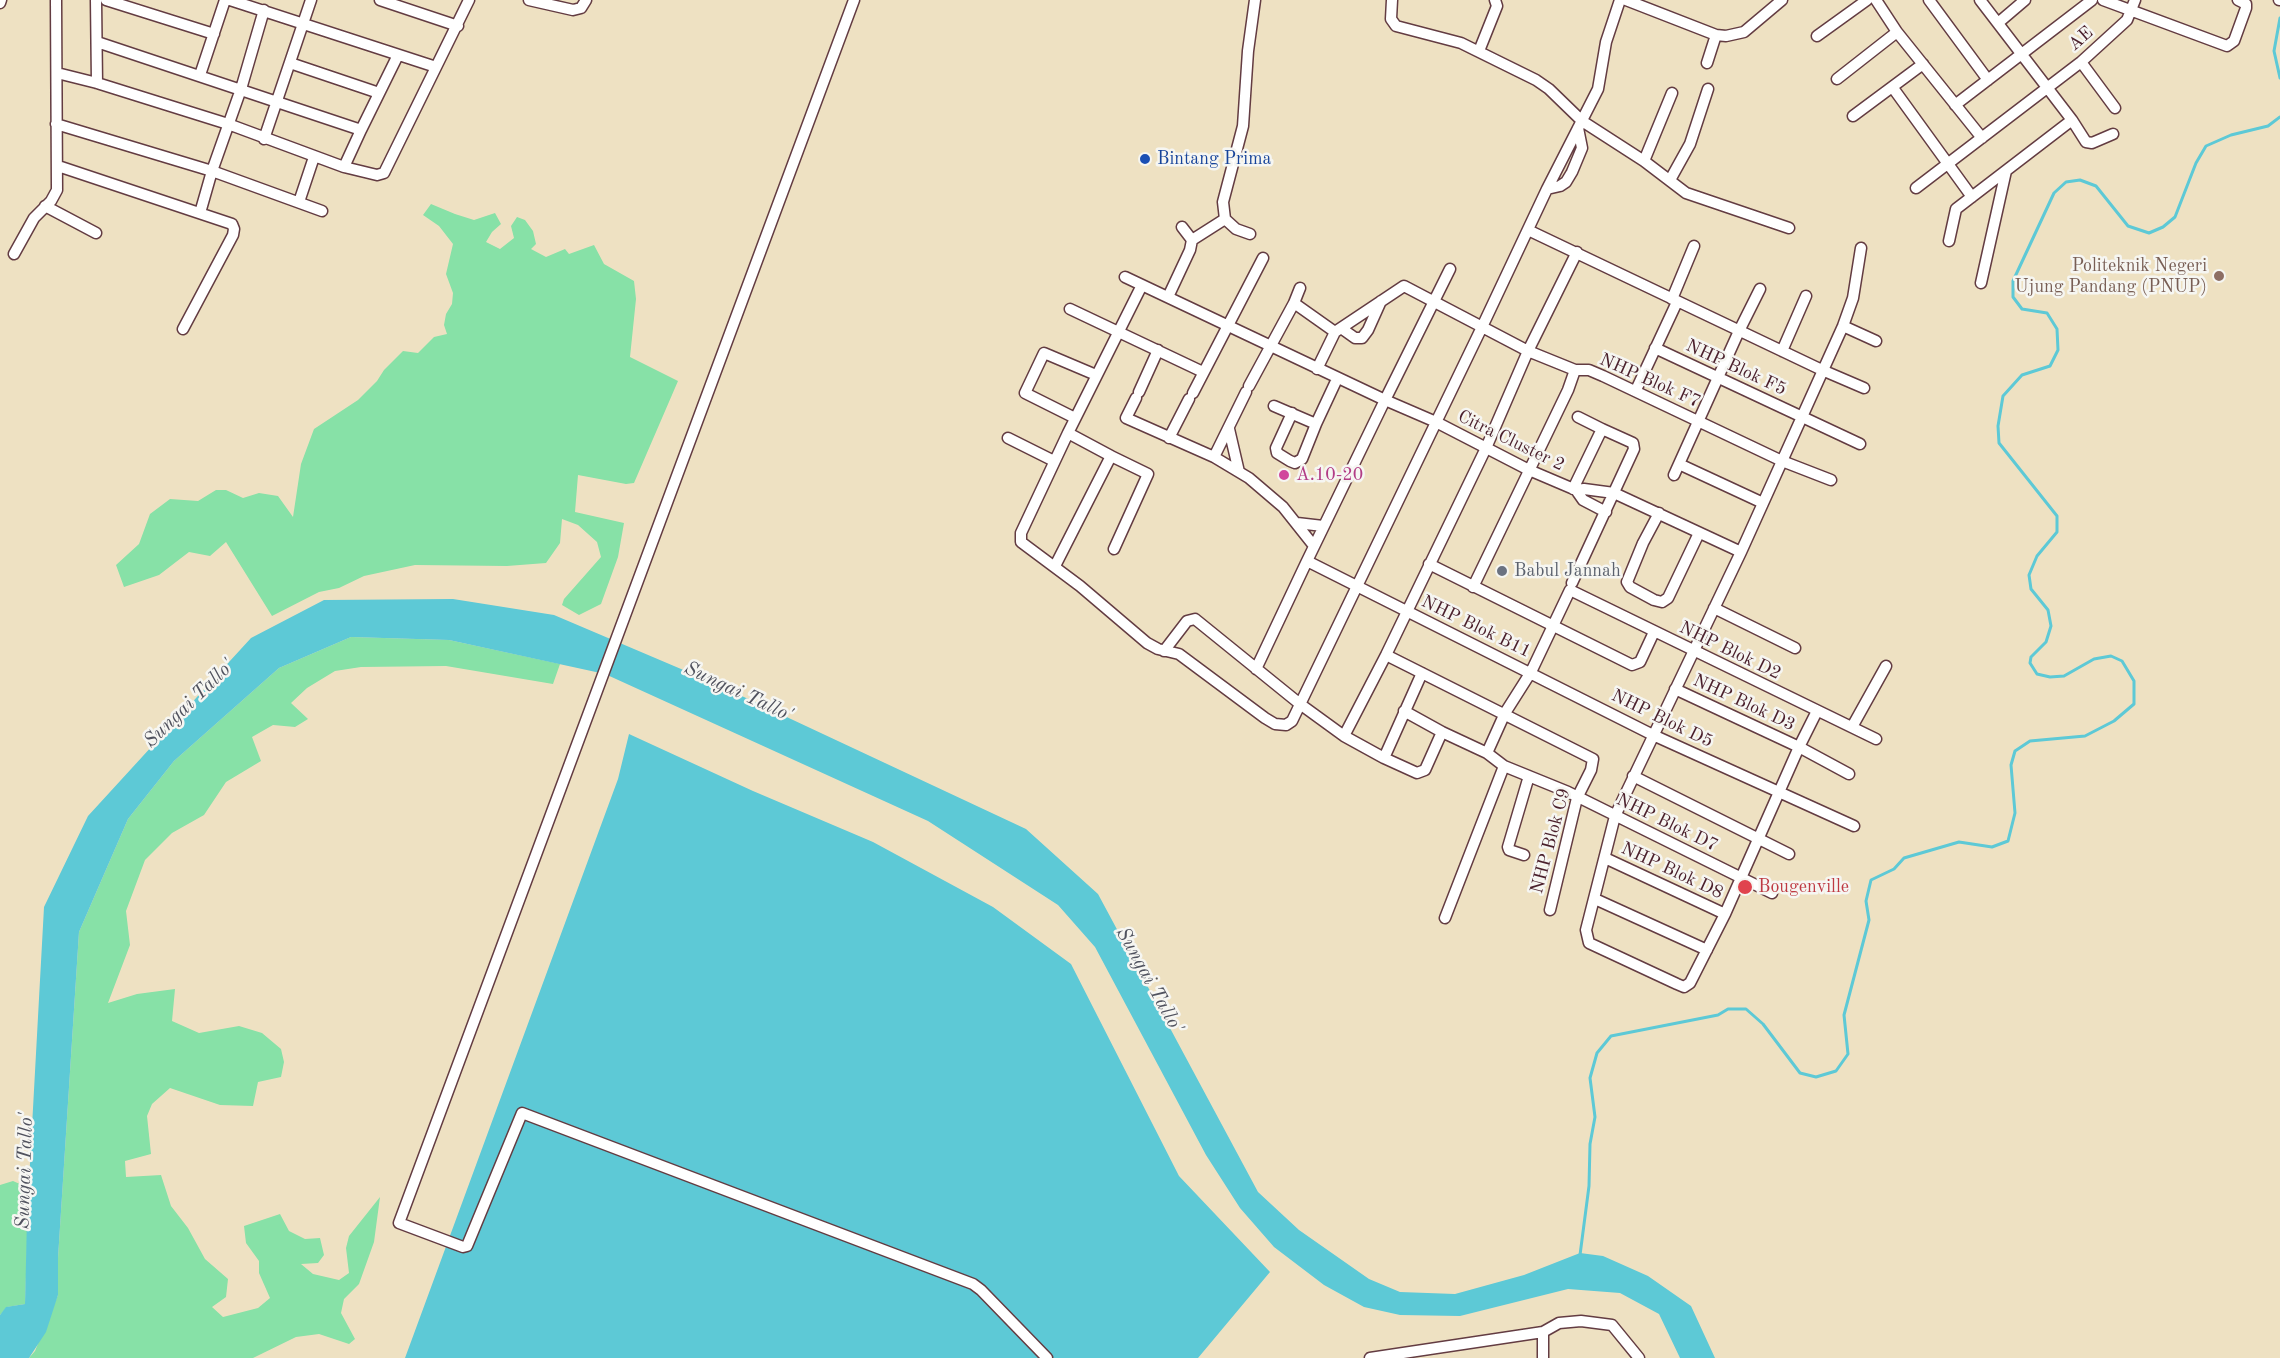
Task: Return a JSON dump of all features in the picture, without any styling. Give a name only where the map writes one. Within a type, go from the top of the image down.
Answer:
[{"type":"street","points":[[14,254],[34,218],[57,190],[56,0]]},
{"type":"street","points":[[96,0],[97,82]]},
{"type":"street","points":[[106,0],[214,34]]},
{"type":"street","points":[[200,75],[225,0]]},
{"type":"street","points":[[230,0],[436,67]]},
{"type":"street","points":[[264,139],[311,0]]},
{"type":"street","points":[[380,0],[458,26]]},
{"type":"street","points":[[57,73],[97,82],[228,124],[314,157],[377,175],[384,173],[469,0]]},
{"type":"street","points":[[529,0],[573,10],[581,8],[586,0]]},
{"type":"street","points":[[854,0],[399,1223],[463,1247],[467,1246],[522,1113],[973,1284],[1047,1358]]},
{"type":"street","points":[[1250,234],[1236,229],[1226,219],[1224,193],[1246,112],[1248,51],[1255,0]]},
{"type":"street","points":[[1392,0],[1391,19],[1396,26],[1461,42],[1479,51],[1549,88],[1580,125],[1644,161],[1691,195],[1789,228]]},
{"type":"street","points":[[1479,51],[1497,6],[1496,0]]},
{"type":"street","points":[[1142,285],[1054,461],[1020,538],[1022,544],[1055,566],[1147,642],[1164,651],[1183,656],[1226,690],[1275,724],[1282,725],[1292,721],[1300,705],[1601,80],[1606,42],[1620,0]]},
{"type":"street","points":[[1626,0],[1716,35],[1736,36],[1782,0]]},
{"type":"street","points":[[1816,36],[1867,0]]},
{"type":"street","points":[[1876,0],[1897,32],[1982,138]]},
{"type":"street","points":[[1929,0],[1988,80]]},
{"type":"street","points":[[1980,0],[2089,143],[2113,134]]},
{"type":"street","points":[[1998,23],[2025,0]]},
{"type":"street","points":[[1956,105],[2092,0]]},
{"type":"street","points":[[2103,0],[2133,5],[2227,46],[2234,40],[2246,8],[2246,4],[2241,1]]},
{"type":"street","name":"AE","points":[[1916,188],[2081,62],[2127,20],[2133,5]]},
{"type":"street","points":[[200,213],[241,89],[264,10]]},
{"type":"street","points":[[1837,79],[1897,32]]},
{"type":"street","points":[[1707,63],[1716,35]]},
{"type":"street","points":[[97,42],[361,130]]},
{"type":"street","points":[[344,166],[398,55]]},
{"type":"street","points":[[2081,62],[2115,108]]},
{"type":"street","points":[[290,63],[379,93]]},
{"type":"street","points":[[1853,116],[1923,64]]},
{"type":"street","points":[[1893,88],[1972,197]]},
{"type":"street","points":[[1670,180],[1690,144],[1708,89]]},
{"type":"street","points":[[1644,161],[1672,93]]},
{"type":"street","points":[[1949,241],[1954,214],[1960,207],[2072,120]]},
{"type":"street","points":[[56,124],[212,171],[322,211]]},
{"type":"street","points":[[299,202],[314,157]]},
{"type":"street","points":[[58,166],[232,224],[234,229],[183,329]]},
{"type":"street","points":[[1982,283],[2006,171]]},
{"type":"street","points":[[45,206],[96,233]]},
{"type":"street","points":[[1168,297],[1190,250],[1192,240],[1226,219]]},
{"type":"street","points":[[1182,227],[1192,240]]},
{"type":"street","name":"NHP Blok F5","points":[[1528,230],[1738,331],[1864,388]]},
{"type":"street","points":[[1636,390],[1675,300],[1694,246]]},
{"type":"street","points":[[1817,711],[1798,747],[1725,914],[1690,984],[1684,987],[1595,948],[1589,943],[1586,930],[1615,816],[1741,552],[1843,326],[1853,298],[1861,248]]},
{"type":"street","points":[[1341,734],[1386,655],[1486,448],[1528,351],[1577,252]]},
{"type":"street","points":[[1169,438],[1263,258]]},
{"type":"street","points":[[1256,669],[1449,269]]},
{"type":"street","name":"Citra Cluster 2","points":[[1125,277],[1337,379],[1436,422],[1529,470],[1574,490],[1583,500],[1606,512]]},
{"type":"street","points":[[1317,369],[1338,330],[1404,286],[1528,351],[1575,370]]},
{"type":"street","points":[[1214,458],[1300,288]]},
{"type":"street","points":[[1674,475],[1738,331],[1760,289]]},
{"type":"street","points":[[1782,351],[1806,296]]},
{"type":"street","points":[[1294,303],[1338,330],[1356,338],[1362,338],[1382,300]]},
{"type":"street","points":[[1071,309],[1203,372]]},
{"type":"street","points":[[1843,326],[1876,341]]},
{"type":"street","name":"NHP Blok F5","points":[[1655,348],[1860,444]]},
{"type":"street","points":[[1158,351],[1126,418],[1214,458],[1239,472],[1283,507],[1314,546]]},
{"type":"street","points":[[1075,418],[1025,393],[1044,352],[1096,375]]},
{"type":"street","name":"NHP Blok F7","points":[[1473,587],[1568,390],[1575,370],[1589,370],[1636,390],[1782,460],[1831,480]]},
{"type":"street","points":[[1292,413],[1276,448],[1277,453],[1295,463],[1302,459],[1337,379]]},
{"type":"street","points":[[1274,405],[1316,424]]},
{"type":"street","points":[[1487,753],[1505,714],[1531,672],[1606,512],[1634,446],[1630,441],[1578,417]]},
{"type":"street","points":[[1229,429],[1239,472]]},
{"type":"street","name":"Citra Cluster 2","points":[[1574,490],[1602,429]]},
{"type":"street","points":[[1068,433],[1111,456],[1150,471],[1114,549]]},
{"type":"street","points":[[1008,438],[1054,461]]},
{"type":"street","points":[[1055,566],[1111,456]]},
{"type":"street","points":[[1679,464],[1763,503]]},
{"type":"street","name":"Citra Cluster 2","points":[[1574,490],[1614,493],[1741,552]]},
{"type":"street","points":[[1659,513],[1643,543],[1627,582],[1630,587],[1654,600],[1662,602],[1668,598],[1699,533]]},
{"type":"street","points":[[1297,523],[1323,526]]},
{"type":"street","name":"NHP Blok B11","points":[[1307,561],[1531,672]]},
{"type":"street","points":[[1429,564],[1632,664],[1641,662],[1654,632]]},
{"type":"street","name":"NHP Blok D2","points":[[1571,587],[1694,652],[1876,739]]},
{"type":"street","points":[[1714,608],[1795,648]]},
{"type":"street","points":[[1164,651],[1187,621],[1195,619],[1300,705],[1341,734],[1384,758],[1421,772],[1425,770],[1442,732]]},
{"type":"street","points":[[1386,655],[1505,714]]},
{"type":"street","points":[[1852,728],[1886,666]]},
{"type":"street","name":"NHP Blok D5","points":[[1531,672],[1653,735],[1854,826]]},
{"type":"street","points":[[1384,758],[1422,673]]},
{"type":"street","name":"NHP Blok D3","points":[[1675,689],[1798,747],[1849,774]]},
{"type":"street","name":"NHP Blok D7","points":[[1404,711],[1487,753],[1504,766],[1568,792],[1772,893]]},
{"type":"street","name":"NHP Blok C9","points":[[1505,714],[1593,759],[1593,765],[1577,798],[1550,910]]},
{"type":"street","points":[[1445,918],[1504,766]]},
{"type":"street","points":[[1524,855],[1509,850],[1508,847],[1529,776]]},
{"type":"street","points":[[1633,776],[1789,854]]},
{"type":"street","name":"NHP Blok D8","points":[[1605,858],[1725,914]]},
{"type":"street","points":[[1594,899],[1707,950]]},
{"type":"street","points":[[1370,1358],[1419,1355],[1543,1332],[1559,1323],[1581,1321],[1612,1325],[1639,1358]]},
{"type":"street","points":[[1543,1332],[1543,1358]]},
{"type":"green space","points":[[431,204],[474,220],[495,213],[501,224],[486,242],[500,249],[514,238],[511,226],[517,217],[525,220],[533,231],[536,244],[531,249],[546,257],[565,249],[569,254],[594,245],[604,264],[634,281],[636,299],[630,357],[678,381],[634,483],[626,484],[578,475],[575,512],[624,523],[618,557],[601,604],[579,615],[562,605],[564,599],[601,557],[597,542],[578,525],[562,519],[560,543],[546,563],[507,566],[415,565],[364,576],[339,588],[319,592],[272,616],[226,542],[210,556],[189,552],[159,575],[124,587],[116,565],[139,544],[150,514],[170,499],[198,501],[216,490],[226,490],[243,498],[259,493],[278,496],[293,517],[301,464],[314,429],[358,400],[403,351],[418,353],[434,337],[447,334],[444,325],[446,314],[452,304],[453,293],[446,274],[453,244],[439,226],[423,215]]},
{"type":"green space","points":[[351,637],[449,640],[560,664],[553,684],[446,666],[361,667],[335,671],[307,688],[291,703],[308,719],[295,727],[273,725],[252,737],[261,761],[226,782],[204,815],[172,833],[145,860],[126,911],[130,945],[108,1003],[137,994],[175,989],[172,1021],[199,1033],[239,1026],[262,1033],[281,1049],[284,1062],[281,1077],[258,1082],[253,1106],[220,1105],[170,1088],[152,1104],[147,1116],[151,1154],[125,1161],[126,1177],[161,1175],[171,1206],[188,1228],[205,1259],[228,1279],[226,1297],[212,1307],[223,1317],[258,1308],[270,1298],[259,1273],[259,1261],[246,1243],[244,1226],[280,1214],[289,1231],[305,1239],[320,1238],[324,1255],[318,1263],[301,1264],[313,1274],[339,1280],[349,1273],[346,1248],[349,1236],[380,1197],[374,1242],[359,1284],[344,1299],[341,1313],[355,1339],[349,1344],[319,1334],[296,1337],[253,1358],[29,1358],[35,1351],[58,1295],[58,1258],[79,932],[128,819],[174,761],[279,668]]},
{"type":"green space","points":[[13,1181],[29,1188],[25,1304],[7,1307],[0,1315],[0,1185]]},
{"type":"water","points":[[453,599],[554,615],[714,683],[1026,829],[1098,894],[1258,1192],[1299,1230],[1369,1279],[1400,1292],[1455,1294],[1524,1275],[1580,1253],[1603,1256],[1648,1276],[1691,1306],[1715,1358],[1680,1358],[1659,1314],[1620,1293],[1568,1289],[1460,1316],[1400,1315],[1364,1307],[1324,1285],[1274,1247],[1240,1208],[1206,1155],[1095,947],[1058,905],[928,821],[605,674],[449,640],[351,637],[279,668],[174,761],[128,819],[79,932],[58,1258],[58,1295],[46,1332],[29,1358],[0,1358],[0,1315],[6,1307],[25,1304],[27,1218],[44,907],[88,816],[251,638],[324,600]]},
{"type":"water","points":[[629,734],[753,791],[873,842],[993,907],[1071,964],[1179,1176],[1270,1272],[1198,1358],[405,1358],[618,779]]},
{"type":"waterway","points":[[2280,18],[2274,51],[2280,78]]},
{"type":"waterway","points":[[1580,1255],[1589,1186],[1590,1144],[1595,1117],[1590,1078],[1597,1053],[1611,1036],[1718,1015],[1728,1009],[1746,1009],[1763,1024],[1800,1073],[1816,1077],[1836,1071],[1848,1054],[1844,1015],[1869,920],[1866,901],[1871,880],[1894,869],[1904,858],[1959,842],[1992,847],[2008,841],[2015,813],[2011,765],[2015,751],[2030,741],[2085,736],[2114,721],[2134,704],[2134,681],[2122,661],[2111,656],[2094,659],[2064,676],[2050,677],[2037,674],[2030,663],[2031,657],[2046,642],[2051,626],[2048,610],[2031,589],[2029,575],[2037,556],[2057,532],[2057,516],[1999,443],[1998,426],[2003,396],[2022,375],[2050,366],[2058,350],[2057,329],[2047,313],[2022,309],[2013,297],[2013,281],[2054,193],[2066,182],[2080,180],[2096,186],[2128,226],[2149,233],[2163,227],[2175,217],[2196,163],[2206,146],[2231,135],[2268,126],[2280,117]]},
{"type":"place","name":"Bintang Prima","points":[[1145,159]]},
{"type":"place","name":"Politeknik Negeri Ujung Pandang (PNUP)","points":[[2219,276]]},
{"type":"place","name":"A.10-20","points":[[1284,475]]},
{"type":"place","name":"Babul Jannah","points":[[1502,571]]},
{"type":"place","name":"Bougenville","points":[[1745,887]]},
{"type":"water label","name":"Sungai Tallo'","points":[[738,692]]},
{"type":"water label","name":"Sungai Tallo'","points":[[189,704]]},
{"type":"water label","name":"Sungai Tallo'","points":[[1149,980]]},
{"type":"water label","name":"Sungai Tallo'","points":[[25,1171]]}]
